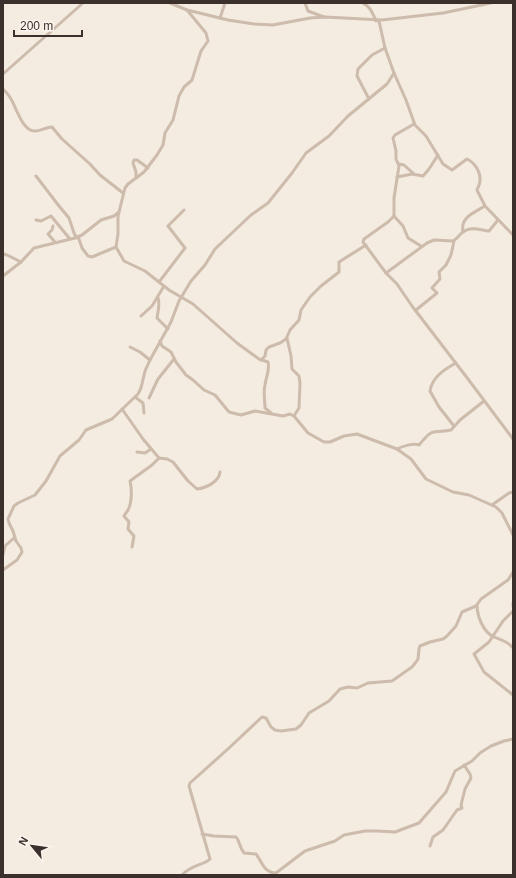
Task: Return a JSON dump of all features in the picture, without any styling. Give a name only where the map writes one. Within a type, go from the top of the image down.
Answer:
[{"type":"street","points":[[3,74],[83,3]]},
{"type":"street","points":[[170,3],[187,10],[220,18],[254,24],[273,25],[310,18],[325,17],[377,21],[443,13],[491,3]]},
{"type":"street","points":[[220,18],[225,3]]},
{"type":"street","points":[[306,3],[308,11],[325,17]]},
{"type":"street","points":[[363,3],[371,10],[377,21],[385,48],[414,124],[426,136],[443,164],[451,170],[467,159],[473,163],[480,176],[480,182],[477,190],[485,206],[513,235]]},
{"type":"street","points":[[187,10],[206,33],[208,41],[201,52],[192,80],[179,96],[175,114],[165,133],[163,145],[148,168],[128,184],[123,193],[119,212],[116,247],[124,261],[145,271],[164,286],[193,304],[237,342],[261,360],[267,361],[268,375],[265,384],[264,408],[271,413]]},
{"type":"street","points":[[369,99],[358,77],[358,69],[372,55],[385,48]]},
{"type":"street","points":[[3,570],[17,560],[22,550],[14,537],[8,519],[15,505],[32,496],[44,484],[60,456],[78,440],[86,430],[112,419],[140,391],[145,371],[150,360],[168,329],[181,297],[191,281],[222,242],[251,215],[268,203],[292,173],[301,158],[309,150],[329,136],[348,116],[387,84],[394,73]]},
{"type":"street","points":[[3,89],[11,99],[21,120],[27,127],[36,132],[52,127],[62,139],[100,175],[123,193]]},
{"type":"street","points":[[414,124],[395,135],[393,138],[396,159],[399,164],[394,198],[394,216],[403,226],[408,238],[421,246]]},
{"type":"street","points":[[397,177],[414,174],[421,176],[425,174],[438,155]]},
{"type":"street","points":[[136,178],[136,172],[132,162],[134,160],[137,160],[148,168]]},
{"type":"street","points":[[399,164],[404,165],[414,174]]},
{"type":"street","points":[[36,176],[58,206],[70,218],[76,237],[79,239],[82,248],[90,257],[116,247]]},
{"type":"street","points":[[463,232],[462,224],[464,220],[485,206]]},
{"type":"street","points":[[159,282],[185,249],[168,226],[184,210]]},
{"type":"street","points":[[3,276],[21,262],[34,248],[82,235],[101,220],[114,216],[119,212]]},
{"type":"street","points":[[36,220],[41,221],[51,216],[70,239]]},
{"type":"street","points":[[394,216],[364,239],[363,242],[386,273],[397,284],[513,439]]},
{"type":"street","points":[[416,310],[437,293],[432,288],[440,279],[439,272],[446,265],[452,255],[454,241],[463,232],[475,228],[489,231],[498,220]]},
{"type":"street","points":[[53,226],[52,230],[48,234],[55,242]]},
{"type":"street","points":[[386,273],[421,246],[434,240],[454,241]]},
{"type":"street","points":[[294,416],[299,408],[300,383],[299,376],[292,370],[287,338],[290,330],[299,320],[300,311],[307,302],[321,286],[339,272],[339,262],[366,245]]},
{"type":"street","points":[[3,254],[21,262]]},
{"type":"street","points":[[141,316],[152,306],[164,286]]},
{"type":"street","points":[[158,298],[160,304],[157,310],[157,318],[168,329]]},
{"type":"street","points":[[261,360],[266,355],[266,350],[268,347],[280,343],[287,338]]},
{"type":"street","points":[[160,341],[162,346],[171,352],[187,376],[204,390],[214,395],[229,412],[241,415],[255,412],[271,413],[283,416],[290,414],[294,416],[308,433],[324,442],[330,442],[344,436],[360,434],[397,449],[410,459],[426,479],[452,492],[469,495],[492,504],[502,513],[513,535]]},
{"type":"street","points":[[130,347],[140,352],[150,360]]},
{"type":"street","points":[[149,398],[158,379],[174,358]]},
{"type":"street","points":[[454,426],[439,407],[430,391],[432,383],[437,376],[456,363]]},
{"type":"street","points":[[135,396],[143,403],[144,413]]},
{"type":"street","points":[[397,449],[416,444],[420,445],[427,435],[433,431],[451,430],[484,401]]},
{"type":"street","points":[[122,409],[143,439],[159,458],[167,459],[173,462],[197,490],[210,484],[220,476],[220,472]]},
{"type":"street","points":[[137,452],[145,453],[151,449]]},
{"type":"street","points":[[132,547],[135,537],[128,529],[129,522],[124,516],[129,509],[132,499],[132,485],[130,481],[159,458]]},
{"type":"street","points":[[492,504],[513,492]]},
{"type":"street","points":[[3,519],[8,519]]},
{"type":"street","points":[[3,555],[5,546],[14,537]]},
{"type":"street","points":[[182,875],[195,866],[210,859],[189,784],[260,718],[263,716],[275,730],[281,731],[296,728],[301,725],[309,713],[329,701],[340,689],[348,687],[357,688],[368,683],[392,681],[412,667],[416,662],[418,659],[420,646],[443,639],[456,626],[462,612],[477,605],[481,599],[508,580],[513,572]]},
{"type":"street","points":[[477,605],[482,625],[488,634],[508,642],[513,648]]},
{"type":"street","points":[[513,611],[503,621],[493,637],[474,655],[484,672],[513,695]]},
{"type":"street","points":[[202,834],[236,837],[238,839],[239,847],[244,853],[256,854],[266,870],[276,874],[305,851],[335,841],[344,835],[377,830],[395,832],[419,824],[427,812],[446,792],[455,771],[491,746],[513,739]]},
{"type":"street","points":[[430,846],[433,838],[443,830],[457,810],[462,808],[461,805],[465,789],[471,776],[464,766]]}]
